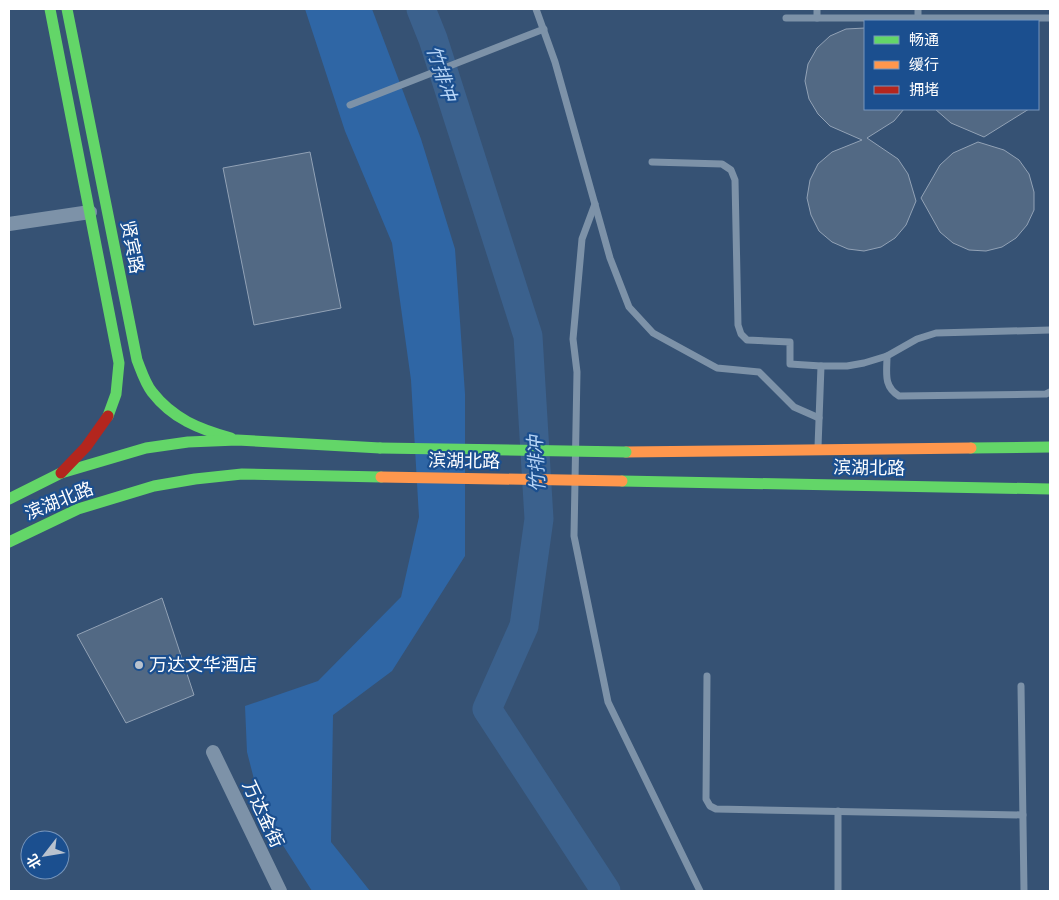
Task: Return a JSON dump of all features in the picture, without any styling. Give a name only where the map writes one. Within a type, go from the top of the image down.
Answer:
[{"type":"main road","name":"贤宾路","points":[[50,9],[119,363],[116,396],[103,424],[84,451],[62,473]]},
{"type":"main road","name":"贤宾路","points":[[67,9],[137,360],[151,391],[173,413],[200,429],[237,440]]},
{"type":"main road","name":"滨湖北路","points":[[9,499],[62,473],[146,448],[188,442],[237,440],[380,448],[626,452],[1050,446]]},
{"type":"main road","name":"滨湖北路","points":[[9,542],[78,509],[154,486],[242,474],[1050,489]]},
{"type":"street","points":[[9,224],[90,212]]},
{"type":"street","name":"万达金街","points":[[214,752],[280,891]]},
{"type":"lane","points":[[536,9],[554,62],[610,258],[629,307],[653,333],[717,368],[759,372],[794,407],[819,418]]},
{"type":"lane","points":[[817,9],[817,18]]},
{"type":"lane","points":[[918,9],[918,20]]},
{"type":"lane","points":[[786,18],[918,20],[1050,18]]},
{"type":"lane","points":[[350,105],[544,29]]},
{"type":"lane","points":[[652,162],[722,164],[731,170],[735,180],[738,325],[741,334],[747,340],[790,342],[790,364],[847,366],[887,356],[917,339],[936,333],[1050,330]]},
{"type":"lane","points":[[594,204],[582,239],[573,340],[577,372],[574,536],[608,702],[700,891]]},
{"type":"lane","points":[[887,356],[888,385],[891,391],[899,396],[1046,394],[1050,392]]},
{"type":"lane","points":[[818,449],[822,366]]},
{"type":"lane","points":[[707,676],[706,799],[710,806],[716,809],[1023,816]]},
{"type":"lane","points":[[1021,686],[1024,891]]},
{"type":"lane","points":[[838,811],[838,891]]},
{"type":"shaded area","points":[[305,9],[372,9],[421,139],[455,249],[465,394],[465,556],[392,671],[333,715],[331,842],[370,891],[312,891],[263,814],[247,752],[245,706],[318,681],[401,597],[419,517],[411,380],[392,243],[345,131]]},
{"type":"building","points":[[864,28],[864,110],[903,110],[894,121],[867,138],[898,159],[908,174],[916,201],[906,225],[895,238],[881,247],[864,251],[848,249],[832,242],[819,231],[811,215],[807,198],[810,180],[818,164],[832,152],[862,140],[830,126],[818,114],[809,99],[805,81],[808,64],[817,48],[830,36],[846,29]]},
{"type":"building","points":[[936,110],[1027,110],[984,137],[951,123]]},
{"type":"building","points":[[978,142],[1004,150],[1019,160],[1029,174],[1034,192],[1034,210],[1027,225],[1016,238],[1002,247],[986,251],[969,250],[953,243],[940,232],[921,198],[940,165],[953,153]]},
{"type":"building","points":[[310,152],[341,308],[254,325],[223,168]]},
{"type":"building","name":"万达文华酒店","points":[[162,598],[194,695],[126,723],[77,635]]},
{"type":"waterway","name":"竹排冲","points":[[421,9],[433,39],[528,336],[539,519],[524,626],[487,709],[606,891]]},
{"type":"traffic: fast","points":[[50,9],[119,363],[116,394],[108,416]]},
{"type":"traffic: fast","points":[[67,9],[137,360],[143,376],[160,401],[178,416],[197,427],[231,438]]},
{"type":"traffic: fast","points":[[9,499],[61,473],[146,448],[188,442],[237,440],[380,448]]},
{"type":"traffic: fast","points":[[971,448],[1050,447]]},
{"type":"traffic: fast","points":[[380,448],[626,452]]},
{"type":"traffic: fast","points":[[9,542],[78,509],[154,486],[242,474],[381,477]]},
{"type":"traffic: fast","points":[[622,481],[1050,489]]},
{"type":"traffic: slow","points":[[626,452],[971,448]]},
{"type":"traffic: slow","points":[[381,477],[622,481]]},
{"type":"traffic: jam","points":[[61,473],[86,447],[108,416]]},
{"type":"place","name":"万达文华酒店","points":[[139,665]]}]
